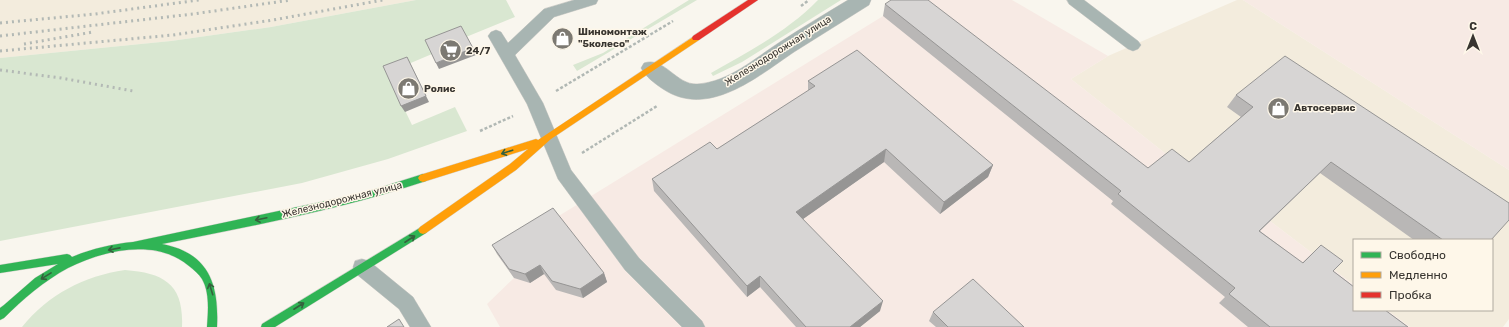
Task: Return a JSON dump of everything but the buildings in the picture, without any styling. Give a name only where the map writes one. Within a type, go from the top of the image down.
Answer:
[{"type":"main road","name":"Железнодорожная улица","points":[[266,327],[362,267],[384,256],[472,197],[513,167],[546,138],[754,0]]},
{"type":"main road","name":"Железнодорожная улица","points":[[135,245],[363,197],[421,180],[546,138]]},
{"type":"main road","points":[[0,269],[135,245],[163,247],[186,255],[195,262],[209,280],[213,291],[214,303],[212,327]]},
{"type":"main road","points":[[0,315],[12,302],[42,278],[76,260],[94,253]]},
{"type":"street","name":"Железнодорожная улица","points":[[651,68],[670,85],[681,90],[695,92],[708,91],[724,86],[862,0]]},
{"type":"lane","points":[[507,54],[549,13],[591,0]]},
{"type":"lane","points":[[1074,0],[1133,45]]},
{"type":"lane","points":[[496,36],[535,103],[546,138],[564,174],[632,264],[695,327]]},
{"type":"lane","points":[[362,267],[406,303],[421,327]]},
{"type":"path","points":[[476,133],[535,103],[675,20]]},
{"type":"shaded area","points":[[0,0],[416,0],[271,27],[171,41],[0,58]]},
{"type":"shaded area","points":[[909,0],[1012,0],[1108,56],[1071,79],[1185,169],[1263,228],[1270,221],[1353,284],[1353,311],[1388,311],[1410,327],[500,327],[487,304],[514,278],[497,254]]},
{"type":"shaded area","points":[[1237,0],[1243,0],[1509,170],[1509,319],[1503,327],[1410,327],[1388,311],[1493,311],[1493,239],[1353,239],[1353,284],[1270,221],[1263,228],[1185,169],[1071,79],[1108,56]]},
{"type":"shaded area","points":[[1243,0],[1509,0],[1509,170]]},
{"type":"green space","points":[[416,0],[506,0],[515,17],[466,37],[428,46],[432,54],[387,73],[412,125],[455,107],[467,131],[388,159],[302,183],[0,241],[0,58],[171,41],[271,27]]},
{"type":"green space","points":[[689,0],[697,0],[577,71],[573,65],[603,53]]},
{"type":"green space","points":[[818,0],[841,0],[742,62],[713,76],[711,73],[753,49],[794,22]]},
{"type":"green space","points":[[125,270],[151,274],[161,278],[169,284],[175,291],[180,301],[182,327],[22,327],[32,315],[68,288],[95,277]]},
{"type":"railway","points":[[0,23],[95,14],[199,0]]},
{"type":"railway","points":[[0,36],[193,14],[291,0]]},
{"type":"railway","points":[[0,51],[173,35],[273,20],[383,0]]},
{"type":"railway","points":[[24,44],[93,32]]},
{"type":"railway","points":[[0,70],[61,78],[133,91]]},
{"type":"traffic: fast","points":[[135,245],[363,197],[423,178]]},
{"type":"traffic: fast","points":[[266,327],[423,230]]},
{"type":"traffic: fast","points":[[0,315],[30,288],[65,265],[80,258],[115,248],[152,246],[169,249],[185,256],[198,267],[206,277],[212,295],[212,327]]},
{"type":"traffic: fast","points":[[0,269],[67,258]]},
{"type":"traffic: slow","points":[[423,230],[513,167],[548,137],[696,38]]},
{"type":"traffic: slow","points":[[423,178],[536,143]]},
{"type":"traffic: jam","points":[[696,38],[754,0]]},
{"type":"place","name":"Шиномонтаж \"5колесо\"","points":[[563,38]]},
{"type":"place","name":"24/7","points":[[451,51]]},
{"type":"place","name":"Ролис","points":[[409,89]]},
{"type":"place","name":"Автосервис","points":[[1278,108]]}]
